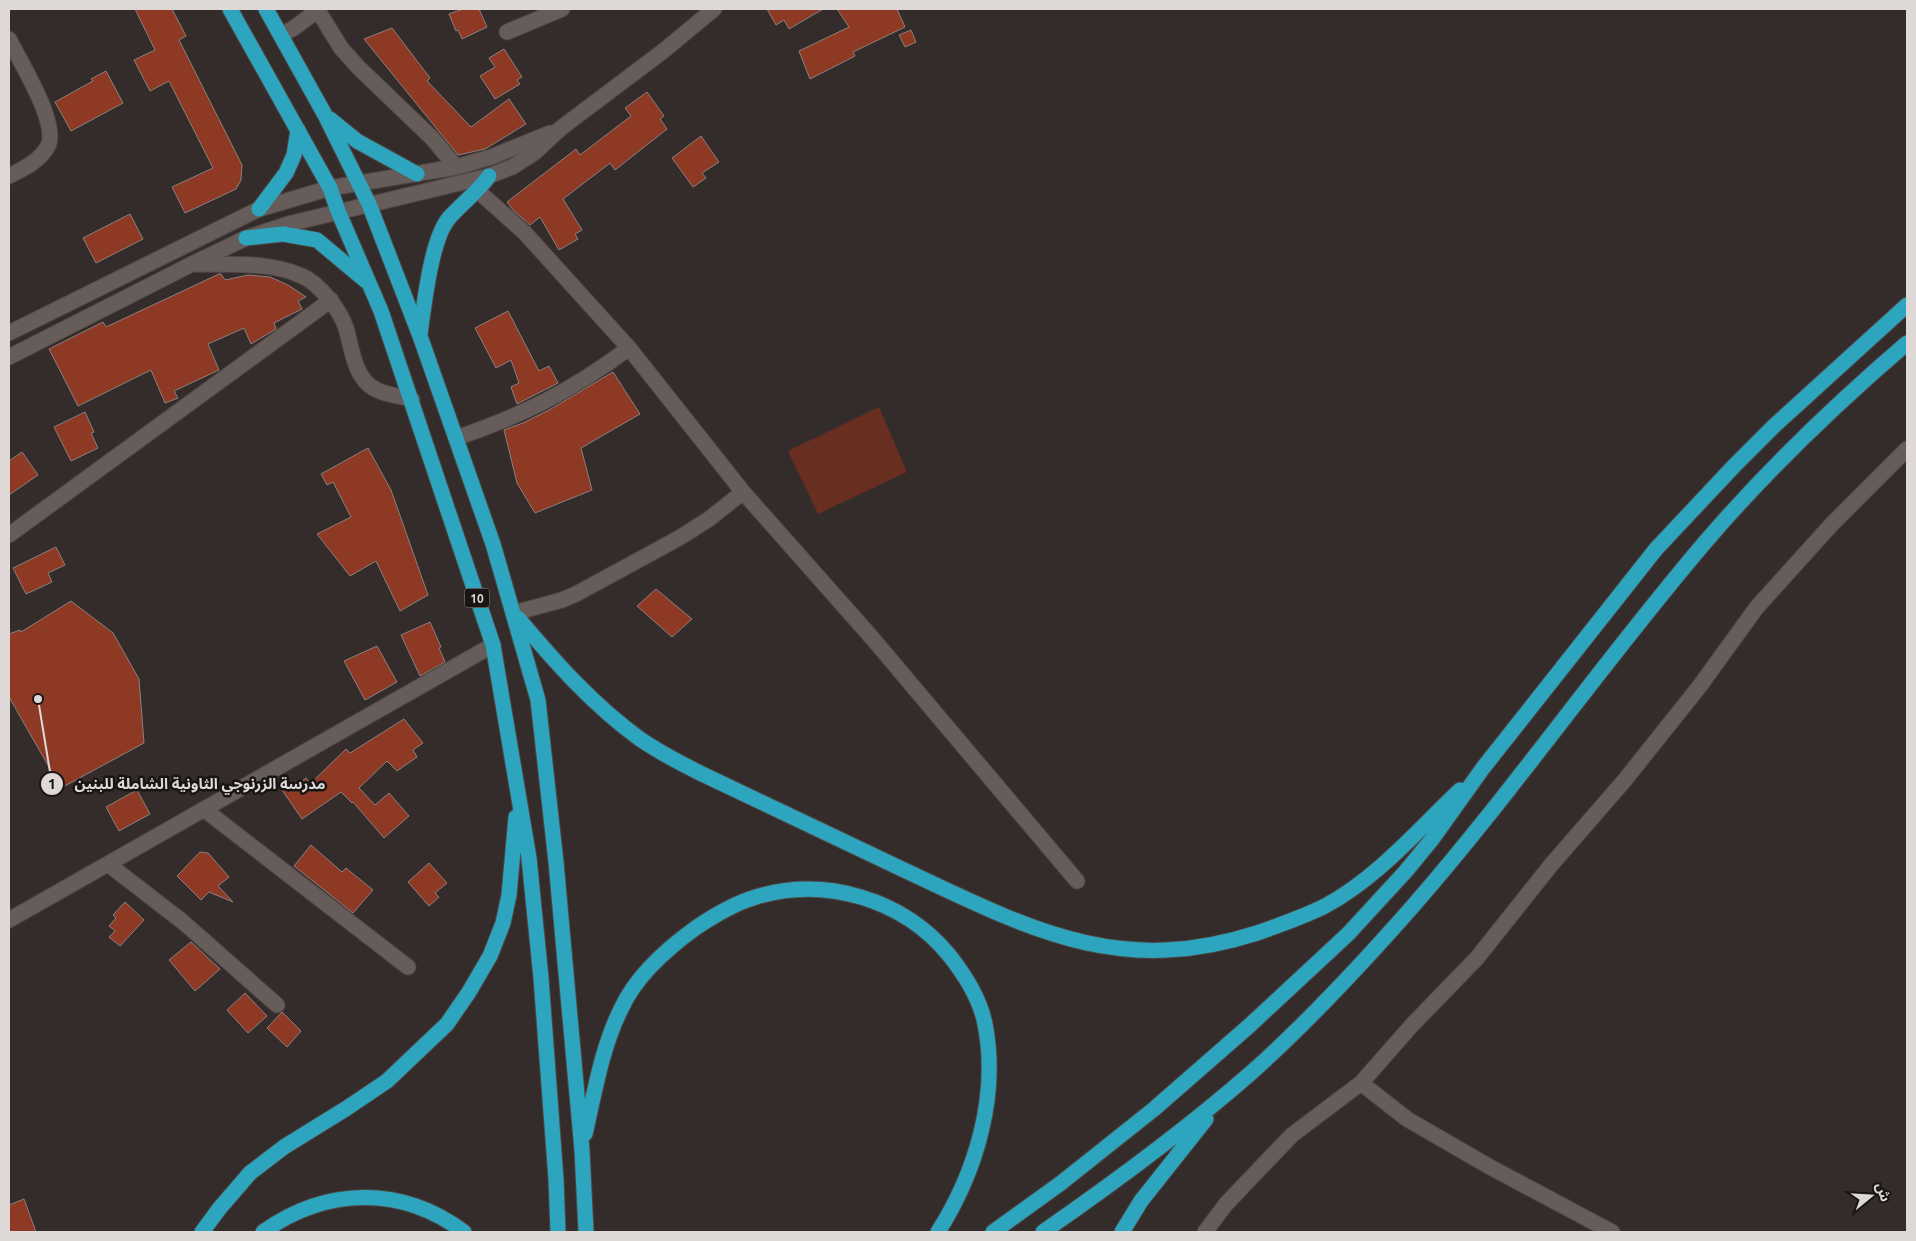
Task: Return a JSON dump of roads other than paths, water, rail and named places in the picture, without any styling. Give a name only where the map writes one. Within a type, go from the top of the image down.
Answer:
[{"type":"highway","name":"10","points":[[230,9],[330,188],[338,212],[370,285],[412,399],[493,645],[529,858],[541,978],[556,1169],[558,1232]]},
{"type":"highway","name":"10","points":[[266,9],[325,115],[369,204],[420,336],[493,544],[538,700],[556,862],[582,1150],[586,1232]]},
{"type":"highway","points":[[325,115],[357,141],[418,174]]},
{"type":"highway","points":[[259,209],[286,173],[294,154],[298,130]]},
{"type":"highway","points":[[420,336],[428,281],[439,236],[449,218],[478,191],[489,176]]},
{"type":"highway","points":[[246,238],[283,234],[318,240],[370,285]]},
{"type":"highway","points":[[992,1232],[1061,1183],[1161,1103],[1250,1026],[1348,934],[1406,871],[1459,804],[1483,768],[1662,542],[1774,426],[1907,305]]},
{"type":"highway","points":[[1043,1232],[1150,1155],[1224,1097],[1312,1014],[1412,907],[1506,794],[1677,576],[1740,503],[1807,434],[1907,343]]},
{"type":"highway","points":[[514,613],[562,669],[587,694],[613,718],[671,758],[709,778],[999,915],[1056,936],[1094,945],[1147,950],[1177,950],[1208,946],[1237,939],[1299,918],[1349,891],[1371,874],[1483,768]]},
{"type":"highway","points":[[202,1232],[250,1173],[284,1148],[387,1081],[447,1024],[490,956],[504,923],[512,870],[518,788]]},
{"type":"highway","points":[[582,1150],[596,1085],[609,1038],[622,1006],[652,966],[670,949],[709,919],[754,897],[795,889],[823,890],[857,895],[896,911],[930,935],[958,967],[972,991],[984,1023],[988,1071],[986,1105],[982,1128],[968,1174],[938,1232]]},
{"type":"highway","points":[[1122,1232],[1141,1202],[1224,1097]]},
{"type":"highway","points":[[263,1232],[292,1214],[309,1207],[336,1200],[363,1197],[403,1203],[422,1209],[464,1232]]},
{"type":"street","points":[[281,35],[294,28],[318,9],[341,48],[359,68],[432,138],[456,168]]},
{"type":"street","points":[[507,32],[562,9]]},
{"type":"street","points":[[9,357],[246,238],[288,224],[489,176],[512,167],[534,153],[561,128],[662,52],[714,9]]},
{"type":"street","points":[[9,39],[45,111],[50,130],[48,144],[40,156],[24,169],[9,176]]},
{"type":"street","points":[[9,333],[259,209],[330,188],[456,168],[491,157],[561,128]]},
{"type":"street","points":[[478,191],[524,232],[629,348],[743,492],[873,639],[1077,881]]},
{"type":"street","points":[[192,264],[259,267],[289,271],[305,277],[331,300],[345,326],[355,364],[364,379],[374,389],[412,399]]},
{"type":"street","points":[[9,535],[331,300]]},
{"type":"street","points":[[456,438],[493,426],[547,401],[598,372],[629,348]]},
{"type":"street","points":[[1205,1232],[1226,1204],[1292,1136],[1361,1083],[1412,1025],[1477,958],[1551,864],[1624,781],[1699,687],[1757,607],[1838,518],[1907,449]]},
{"type":"street","points":[[514,613],[562,600],[576,594],[679,538],[709,519],[743,492]]},
{"type":"street","points":[[9,920],[493,645]]},
{"type":"street","points":[[205,810],[408,967]]},
{"type":"street","points":[[108,864],[183,922],[277,1005]]},
{"type":"street","points":[[1361,1083],[1408,1119],[1490,1167],[1612,1232]]},
{"type":"place","name":"مدرسة الزرنوجي الثاونية الشاملة للبنين","points":[[38,699]]}]
